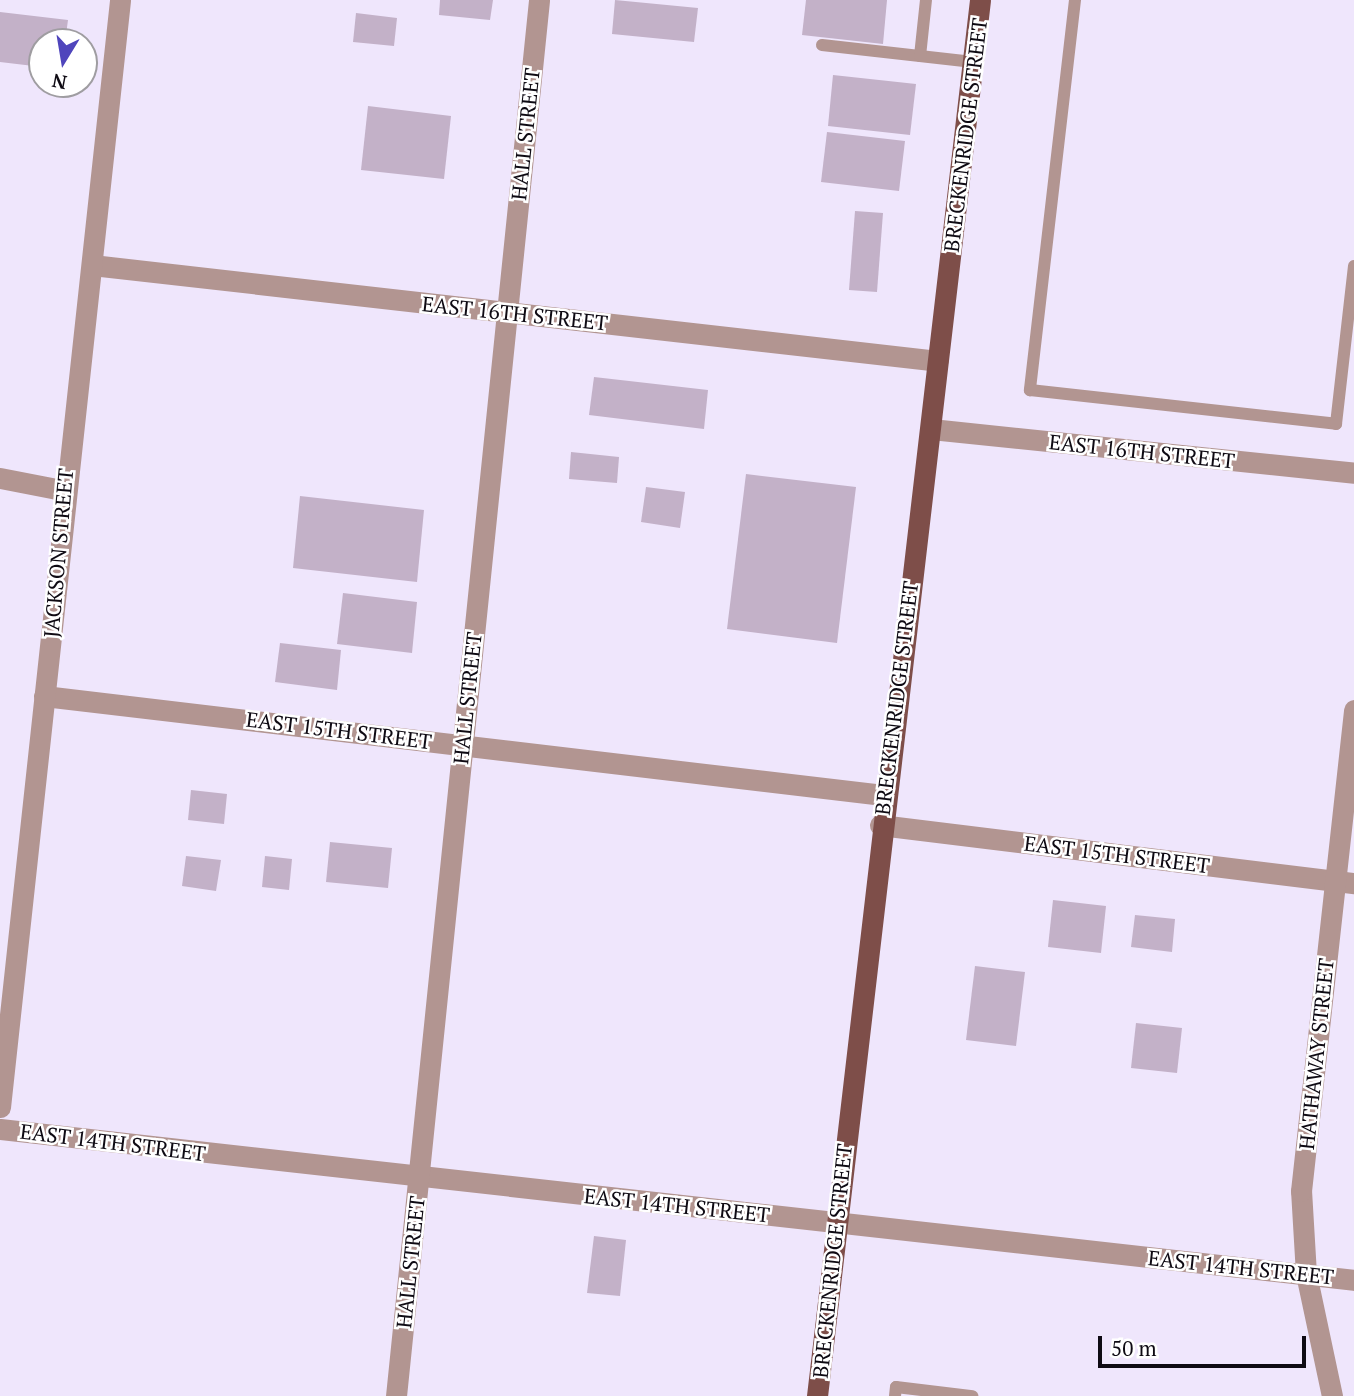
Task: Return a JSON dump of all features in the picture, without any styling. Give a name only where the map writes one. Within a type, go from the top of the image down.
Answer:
[{"type":"main road","name":"BRECKENRIDGE STREET","points":[[817,1396],[883,795],[931,429],[980,0]]},
{"type":"street","name":"JACKSON STREET","points":[[0,1107],[44,696],[62,490],[92,265],[120,0]]},
{"type":"street","name":"HALL STREET","points":[[396,1396],[538,0]]},
{"type":"street","name":"EAST 16TH STREET","points":[[92,265],[938,361]]},
{"type":"street","name":"EAST 16TH STREET","points":[[931,429],[1354,473]]},
{"type":"street","points":[[0,478],[62,490]]},
{"type":"street","name":"EAST 15TH STREET","points":[[44,696],[883,795]]},
{"type":"street","name":"HATHAWAY STREET","points":[[1332,1396],[1307,1274],[1301,1191],[1344,882],[1354,710]]},
{"type":"street","name":"EAST 15TH STREET","points":[[880,825],[1344,882]]},
{"type":"street","name":"EAST 14TH STREET","points":[[0,1129],[418,1178],[1354,1280]]},
{"type":"lane","points":[[920,56],[926,0]]},
{"type":"lane","points":[[1075,0],[1030,390],[1336,424],[1354,266]]},
{"type":"lane","points":[[822,45],[973,62]]},
{"type":"lane","points":[[895,1396],[896,1387],[972,1396]]},
{"type":"building","points":[[440,0],[493,0],[490,20],[439,15]]},
{"type":"building","points":[[615,0],[698,8],[694,42],[612,34]]},
{"type":"building","points":[[806,0],[887,0],[883,44],[802,35]]},
{"type":"building","points":[[0,12],[68,20],[67,28],[28,28],[28,65],[0,62]]},
{"type":"building","points":[[356,13],[397,18],[394,46],[353,42]]},
{"type":"building","points":[[833,75],[916,84],[910,135],[828,126]]},
{"type":"building","points":[[368,106],[451,116],[444,179],[361,170]]},
{"type":"building","points":[[827,132],[905,141],[899,191],[821,182]]},
{"type":"building","points":[[855,211],[883,213],[877,292],[849,290]]},
{"type":"building","points":[[594,377],[708,390],[704,429],[589,415]]},
{"type":"building","points":[[571,452],[619,457],[617,483],[569,479]]},
{"type":"building","points":[[746,474],[856,487],[837,643],[727,629]]},
{"type":"building","points":[[646,487],[685,492],[680,528],[641,522]]},
{"type":"building","points":[[300,496],[424,510],[417,582],[293,568]]},
{"type":"building","points":[[343,593],[417,602],[412,653],[337,644]]},
{"type":"building","points":[[280,643],[341,650],[337,690],[275,682]]},
{"type":"building","points":[[191,790],[227,794],[224,824],[188,820]]},
{"type":"building","points":[[330,842],[392,848],[388,888],[326,882]]},
{"type":"building","points":[[186,856],[221,860],[216,891],[182,886]]},
{"type":"building","points":[[265,856],[292,859],[289,890],[262,887]]},
{"type":"building","points":[[1053,900],[1106,906],[1101,953],[1048,947]]},
{"type":"building","points":[[1135,915],[1175,919],[1172,952],[1131,947]]},
{"type":"building","points":[[975,966],[1025,972],[1016,1046],[966,1040]]},
{"type":"building","points":[[1136,1023],[1182,1028],[1177,1073],[1131,1068]]},
{"type":"building","points":[[594,1236],[626,1240],[620,1296],[587,1293]]}]
